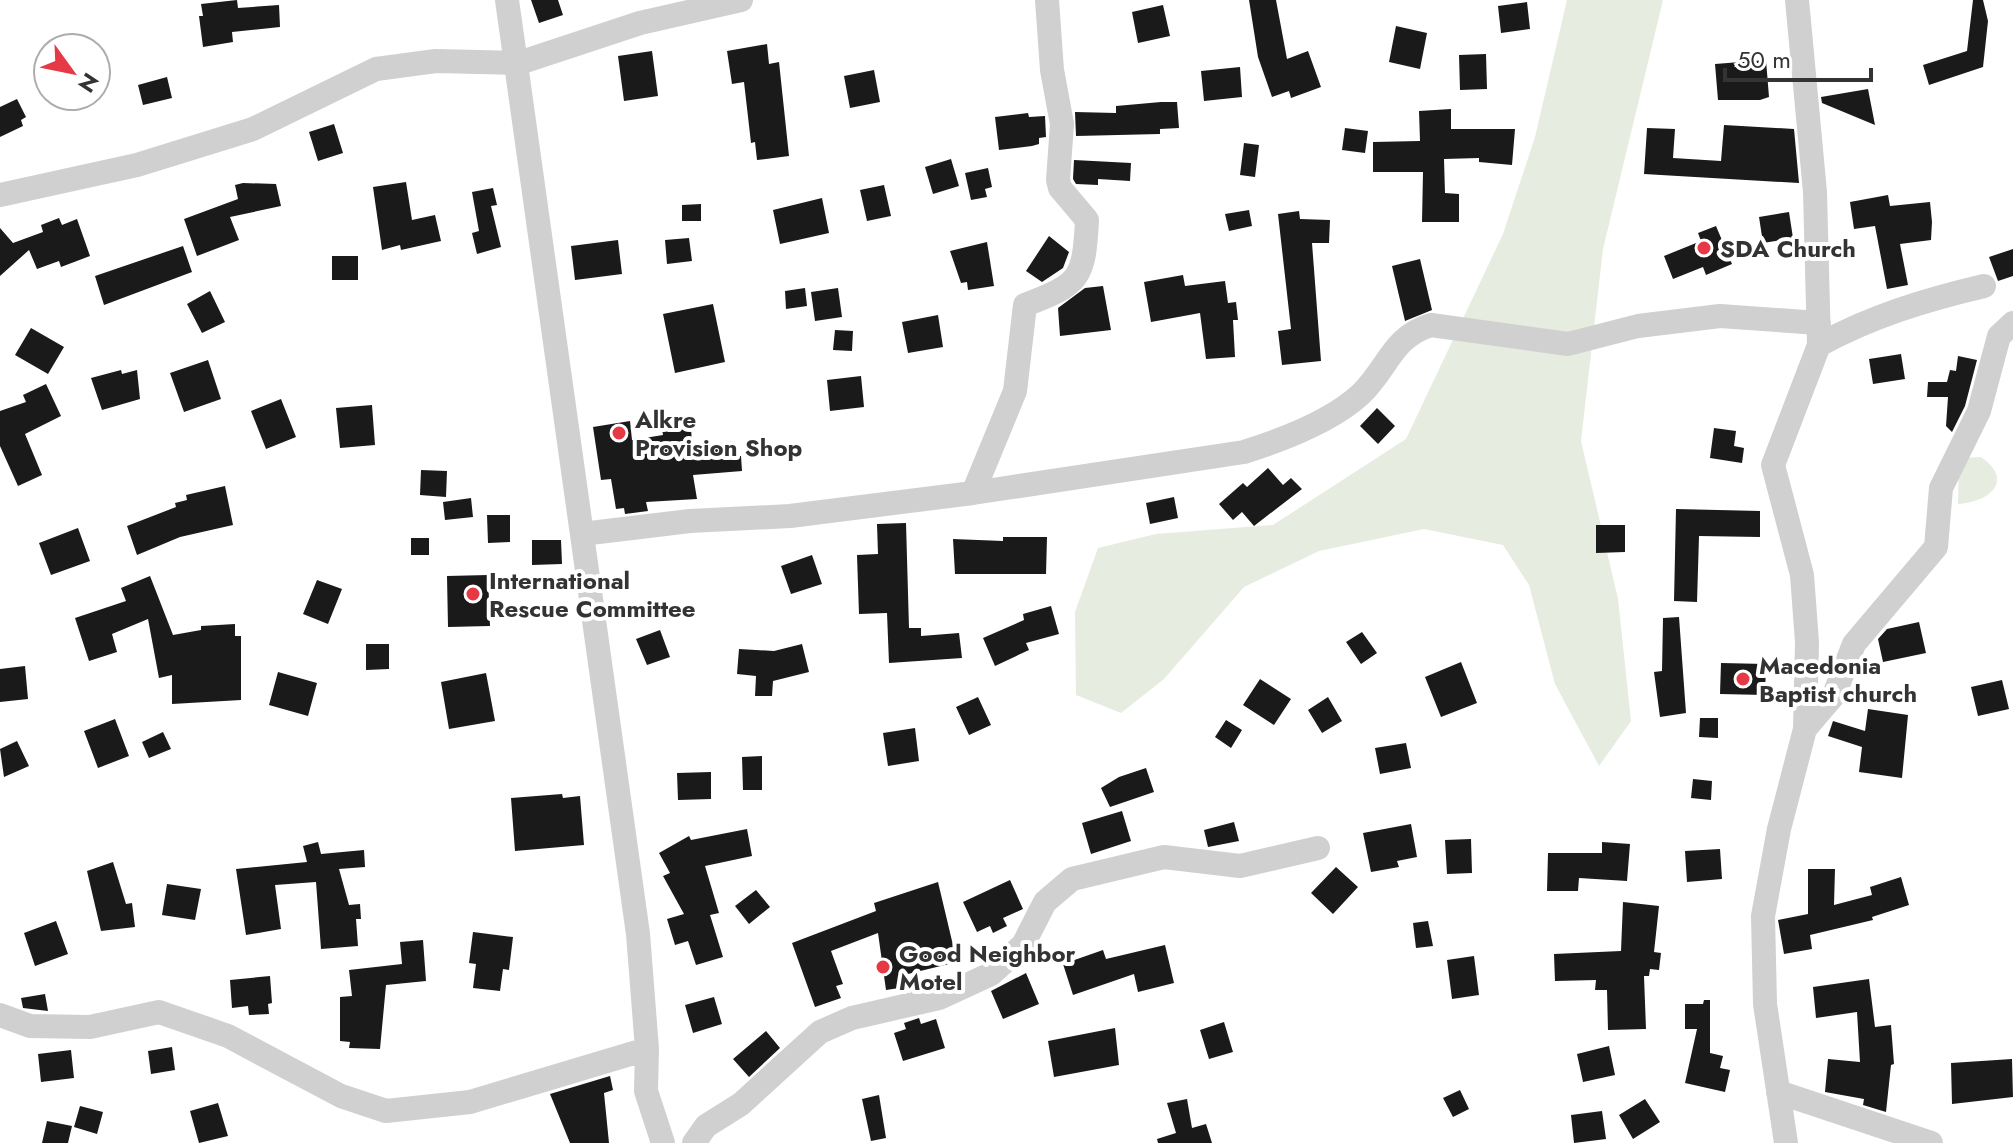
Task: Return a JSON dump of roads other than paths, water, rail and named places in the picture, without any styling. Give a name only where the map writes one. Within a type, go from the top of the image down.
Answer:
[{"type":"street","points":[[507,0],[519,63],[532,189],[638,934],[647,1049],[646,1091],[663,1143]]},
{"type":"street","points":[[0,195],[137,165],[253,129],[376,69],[436,61],[519,63],[640,23],[741,0]]},
{"type":"street","points":[[973,493],[1015,391],[1025,305],[1068,288],[1085,259],[1087,220],[1060,188],[1058,180],[1062,124],[1052,70],[1047,0]]},
{"type":"street","points":[[1786,1143],[1765,1004],[1763,916],[1779,829],[1805,729],[1807,642],[1802,575],[1773,465],[1819,334],[1815,192],[1797,0]]},
{"type":"street","points":[[582,534],[690,521],[790,516],[973,493],[1244,452],[1273,443],[1297,429],[1319,425],[1362,393],[1410,332],[1431,325],[1568,344],[1638,326],[1720,316],[1819,334],[1855,326],[1916,302],[1984,286]]},
{"type":"street","points":[[1805,729],[1834,695],[1854,644],[1936,547],[1941,488],[1979,411],[1999,336],[2013,323]]},
{"type":"street","points":[[694,1143],[706,1126],[741,1104],[820,1032],[852,1018],[939,998],[991,974],[1023,945],[1045,902],[1072,879],[1164,857],[1240,866],[1318,848]]},
{"type":"street","points":[[0,1015],[30,1026],[90,1027],[159,1012],[228,1036],[341,1096],[386,1111],[470,1102],[647,1049]]},
{"type":"street","points":[[1778,1092],[1931,1143]]},
{"type":"place","name":"SDA Church","points":[[1704,248]]},
{"type":"place","name":"Alkre Provision Shop","points":[[619,433]]},
{"type":"place","name":"International Rescue Committee","points":[[473,594]]},
{"type":"place","name":"Macedonia Baptist church","points":[[1743,679]]},
{"type":"place","name":"Good Neighbor Motel","points":[[883,967]]}]
